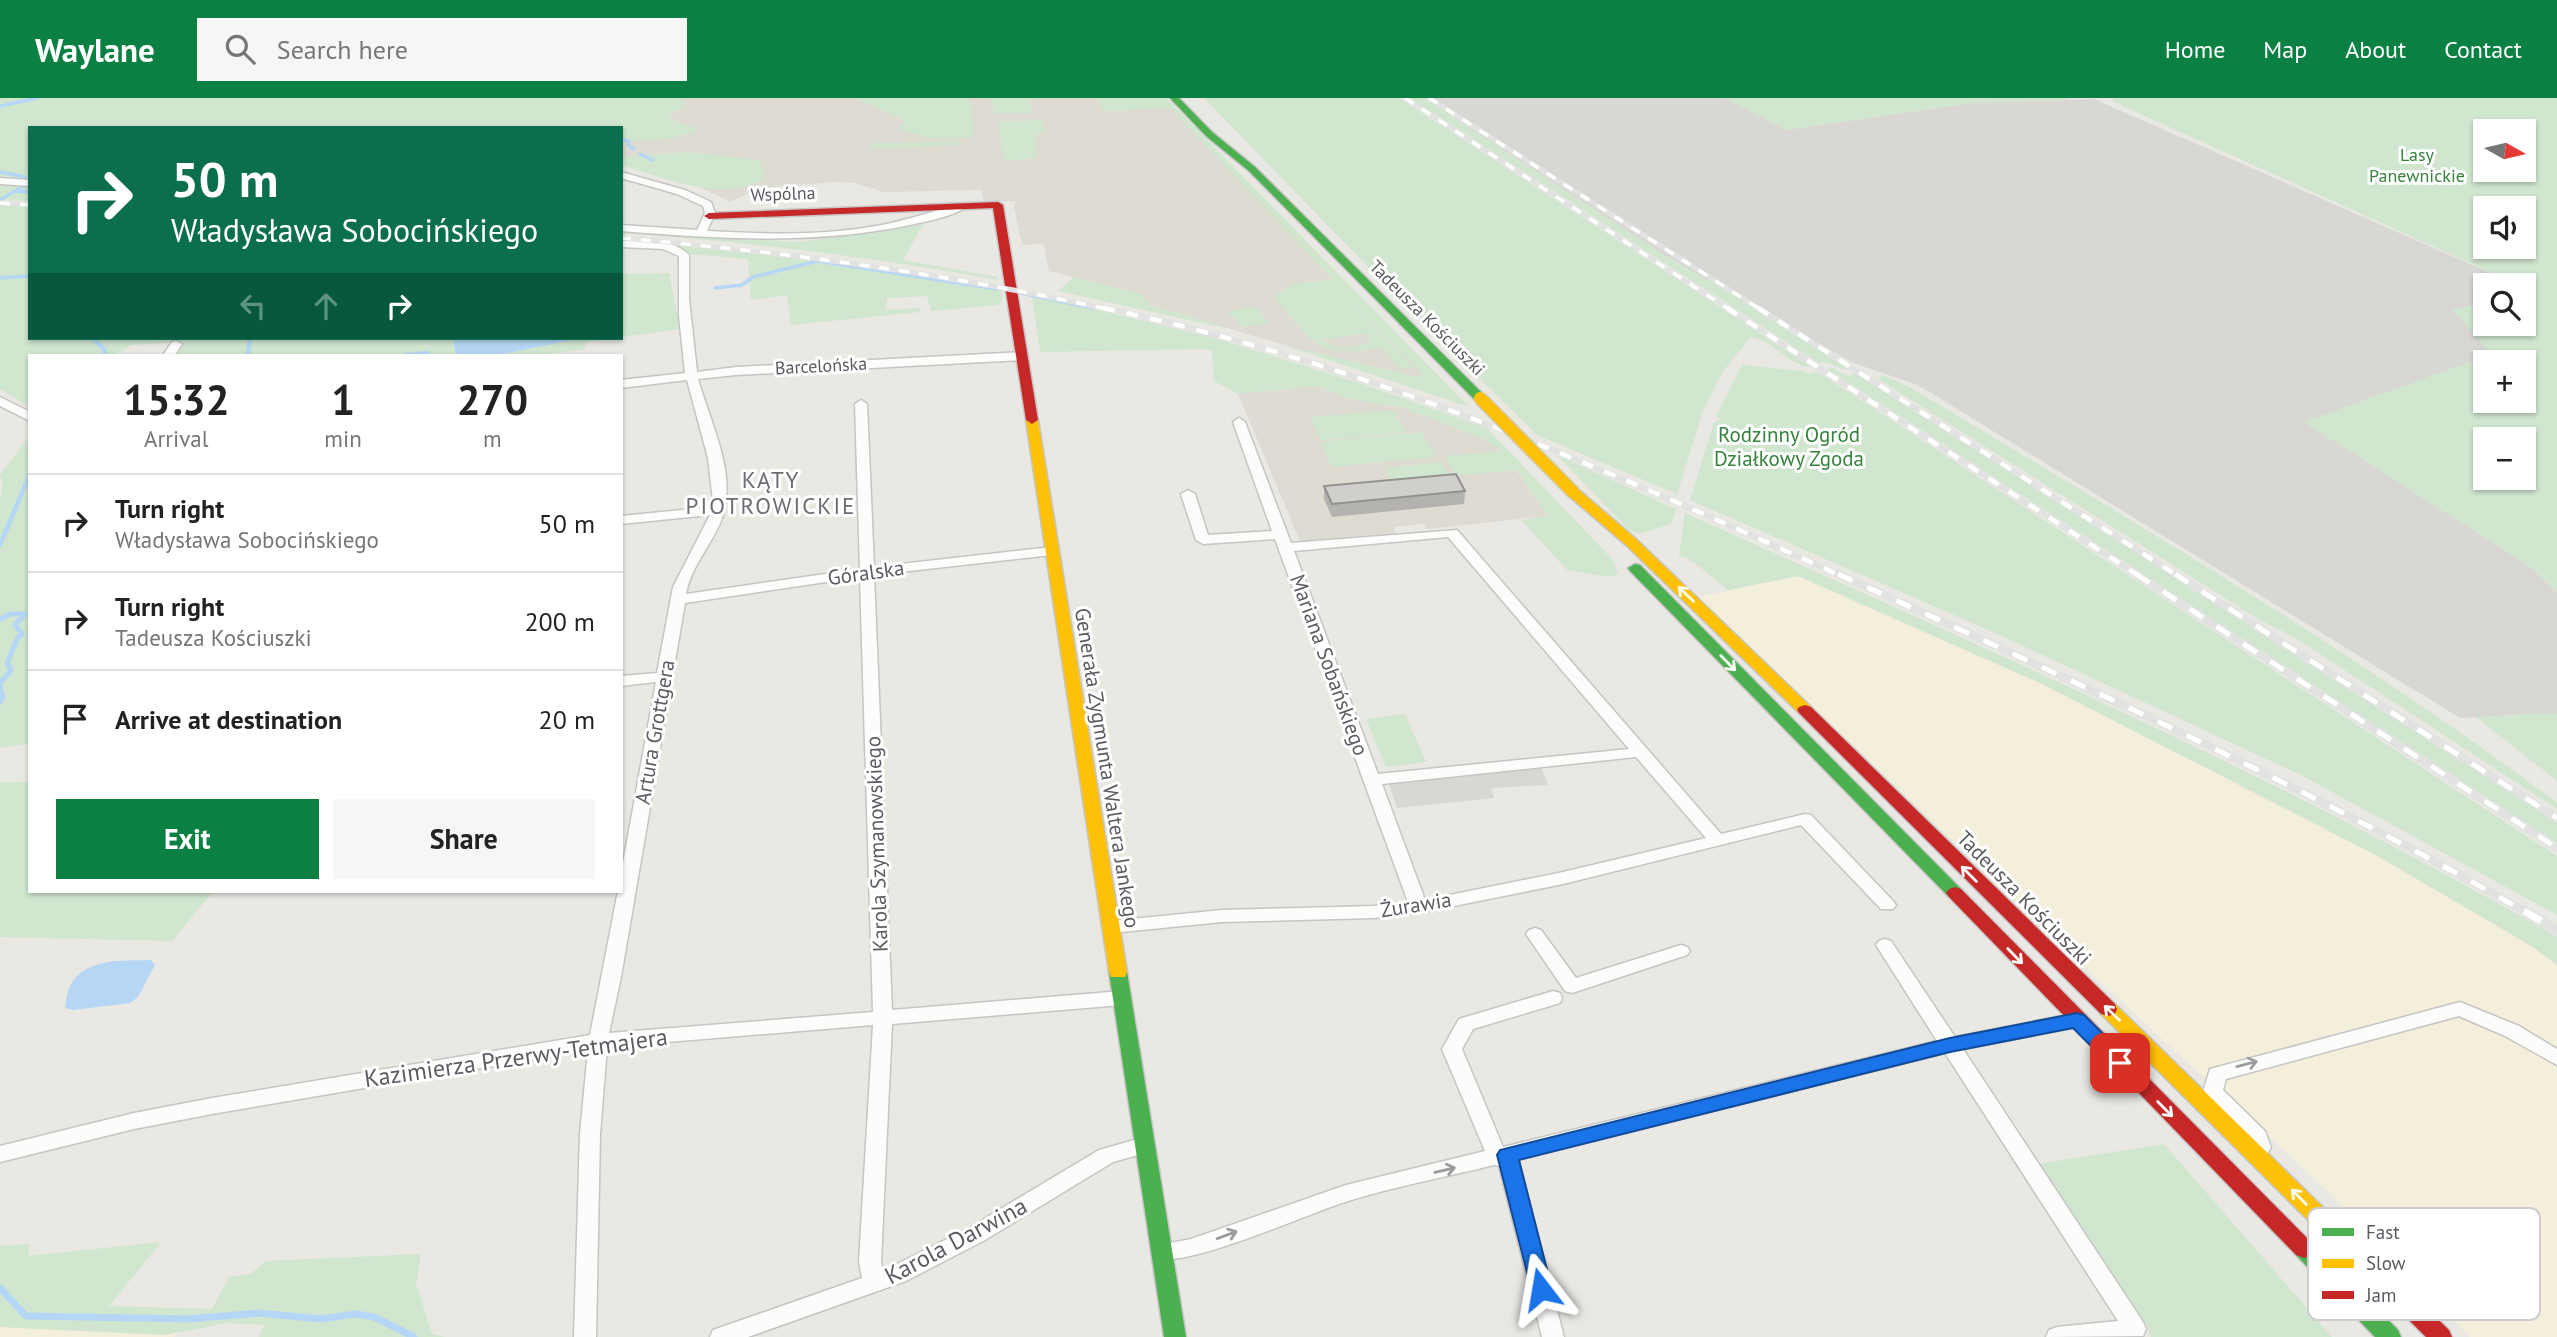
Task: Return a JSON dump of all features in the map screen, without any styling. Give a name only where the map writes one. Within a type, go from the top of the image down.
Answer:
[{"type":"main road","name":"Tadeusza Kościuszki","points":[[1174,98],[1209,134],[1252,169],[1574,493],[1608,521],[1696,604],[2311,1208]]},
{"type":"main road","name":"Tadeusza Kościuszki","points":[[1189,98],[1223,132],[1252,169]]},
{"type":"main road","name":"Wspólna","points":[[709,216],[998,205]]},
{"type":"main road","name":"Generała Zygmunta Waltera Jankego","points":[[998,205],[1175,1337]]},
{"type":"main road","name":"Tadeusza Kościuszki","points":[[1574,493],[1593,524],[1632,566],[2308,1254]]},
{"type":"main road","name":"Tadeusza Kościuszki","points":[[2373,1320],[2390,1337]]},
{"type":"main road","name":"Tadeusza Kościuszki","points":[[2424,1320],[2441,1337]]},
{"type":"street","points":[[623,176],[699,200],[709,206],[709,216],[701,234]]},
{"type":"street","points":[[0,181],[28,183]]},
{"type":"street","name":"Wspólna","points":[[623,228],[759,239],[822,237],[875,231],[961,207]]},
{"type":"street","name":"Artura Grottgera","points":[[585,1337],[590,1134],[598,1041],[680,587],[688,564],[718,510],[721,488],[692,375],[682,281],[684,254],[678,249],[667,247],[623,244]]},
{"type":"street","name":"Barcelońska","points":[[623,384],[692,375],[1022,356]]},
{"type":"street","points":[[0,401],[28,416]]},
{"type":"street","name":"Karola Szymanowskiego","points":[[861,404],[883,1016],[870,1262],[874,1284]]},
{"type":"street","name":"Mariana Sobańskiego","points":[[1239,422],[1419,907]]},
{"type":"street","points":[[1188,494],[1203,540],[1284,541],[1452,533],[1716,839]]},
{"type":"street","points":[[623,520],[718,510]]},
{"type":"street","name":"Góralska","points":[[680,598],[867,572],[1052,551]]},
{"type":"street","points":[[623,681],[665,677]]},
{"type":"street","points":[[1371,780],[1523,762],[1624,755],[1641,751]]},
{"type":"street","name":"Żurawia","points":[[1111,927],[1222,916],[1374,912],[1419,907],[1563,878],[1805,819],[1887,905]]},
{"type":"street","points":[[1535,934],[1572,986],[1681,951]]},
{"type":"street","points":[[1885,945],[2136,1329],[2057,1337]]},
{"type":"street","name":"Kazimierza Przerwy-Tetmajera","points":[[1,1154],[134,1121],[212,1106],[598,1041],[1122,998]]},
{"type":"street","points":[[1553,998],[1466,1024],[1452,1049],[1502,1156],[1553,1337]]},
{"type":"street","points":[[2266,1164],[2258,1136],[2213,1092],[2217,1074],[2460,1009],[2512,1031],[2557,1058]]},
{"type":"street","points":[[1162,1252],[1192,1248],[1346,1193],[1950,1045],[2077,1020]]},
{"type":"street","name":"Karola Darwina","points":[[721,1337],[874,1284],[951,1248],[1106,1156],[1145,1145]]},
{"type":"shaded area","points":[[570,98],[1161,98],[1424,375],[1418,377],[1284,345],[1150,305],[1141,294],[1049,271],[1044,244],[1022,245],[1014,206],[1016,201],[984,202],[982,190],[883,192],[855,183],[836,182],[760,188],[730,202],[700,187],[623,166],[623,126],[618,126]]},
{"type":"shaded area","points":[[1424,98],[1725,98],[1786,130],[1972,103],[2094,99],[2491,273],[2473,273],[2473,306],[2453,310],[2473,332],[2473,336],[2477,336],[2489,350],[2473,350],[2473,361],[2305,422],[2532,568],[2557,593],[2557,713],[2460,718],[1918,385],[1853,363],[1664,255]]},
{"type":"shaded area","points":[[1317,386],[1349,399],[1405,408],[1484,439],[1503,451],[1548,516],[1427,529],[1424,524],[1394,527],[1395,533],[1300,541],[1238,394]]},
{"type":"shaded area","points":[[1798,576],[2042,684],[2374,854],[2533,947],[2557,965],[2557,1337],[2470,1337],[2453,1320],[2540,1320],[2540,1208],[2345,1208],[2106,987],[1698,597]]},
{"type":"shaded area","points":[[1541,767],[1548,785],[1491,788],[1494,798],[1397,808],[1389,784]]},
{"type":"shaded area","points":[[0,1327],[165,1335],[177,1332],[174,1337],[0,1337]]},
{"type":"green space","points":[[0,98],[682,98],[685,106],[672,112],[668,118],[699,130],[668,139],[623,142],[623,126],[28,126],[28,178],[0,176]]},
{"type":"green space","points":[[855,98],[970,98],[973,138],[930,138],[898,128],[907,122]]},
{"type":"green space","points":[[991,98],[1038,98],[1029,100],[1031,113],[994,114]]},
{"type":"green space","points":[[1098,98],[1166,98],[1469,407],[1284,345],[1418,377],[1423,375],[1170,108],[1103,111]]},
{"type":"green space","points":[[1204,98],[1399,98],[1812,367],[1796,363],[1766,343],[1750,337],[1722,373],[1703,411],[1677,494],[1537,435],[1412,312]]},
{"type":"green space","points":[[1410,98],[1424,98],[1664,255],[1749,303],[1851,369],[1819,363]]},
{"type":"green space","points":[[1725,98],[2070,100],[1972,103],[1786,130]]},
{"type":"green space","name":"Lasy Panewnickie","points":[[2114,98],[2557,98],[2557,593],[2532,568],[2304,422],[2473,361],[2473,413],[2536,413],[2536,350],[2488,350],[2476,336],[2536,336],[2536,273],[2492,273],[2112,101]]},
{"type":"green space","points":[[1042,120],[1044,132],[1034,136],[1037,158],[1004,161],[998,122]]},
{"type":"green space","points":[[959,141],[959,145],[868,149],[874,143]]},
{"type":"green space","points":[[685,152],[761,160],[765,178],[731,189],[713,189],[675,182],[623,166],[623,158]]},
{"type":"green space","points":[[0,183],[28,185],[28,201],[0,199]]},
{"type":"green space","points":[[0,205],[28,207],[28,340],[453,340],[456,354],[176,354],[182,342],[131,345],[117,354],[28,354],[28,406],[0,389]]},
{"type":"green space","points":[[924,223],[903,260],[997,277],[999,280],[811,251],[623,233],[623,229],[797,242],[882,232]]},
{"type":"green space","points":[[623,240],[764,254],[953,279],[1000,287],[1003,300],[998,305],[931,311],[927,296],[887,298],[886,310],[920,308],[920,312],[791,325],[787,295],[751,300],[748,259],[688,254],[684,249],[623,243]]},
{"type":"green space","points":[[669,273],[680,329],[623,337],[623,274]]},
{"type":"green space","points":[[1074,277],[1141,294],[1150,305],[1229,329],[1058,291]]},
{"type":"green space","points":[[1332,279],[1413,367],[1400,369],[1381,348],[1343,351],[1319,345],[1309,338],[1276,299],[1278,292],[1294,284]],"holes":[[[1369,333],[1370,340],[1359,346],[1346,348],[1333,346],[1322,340]]]},
{"type":"green space","points":[[1032,295],[1208,336],[1357,382],[1487,428],[1612,559],[1618,574],[1608,577],[1567,570],[1521,520],[1548,516],[1517,470],[1457,476],[1444,456],[1502,451],[1484,439],[1405,408],[1349,399],[1317,386],[1238,394],[1214,381],[1212,351],[1205,349],[1040,352]]},
{"type":"green space","name":"Lasy Panewnickie","points":[[2473,306],[2473,333],[2452,310]]},
{"type":"green space","points":[[1256,307],[1269,323],[1241,327],[1228,311]]},
{"type":"green space","points":[[571,340],[600,340],[585,342],[585,349],[548,354],[503,354]]},
{"type":"green space","name":"Rodzinny Ogród Działkowy Zgoda","points":[[1742,365],[1804,371],[1809,374],[1818,372],[2557,856],[2557,915],[2303,776],[2002,636],[1690,500],[1714,422],[1721,419],[1716,417]]},
{"type":"green space","points":[[1826,368],[1849,376],[1856,372],[2557,821],[2557,843]]},
{"type":"green space","points":[[1883,375],[1913,389],[2322,640],[2480,747],[2557,803],[2557,809],[2297,639],[2255,617],[1878,379]]},
{"type":"green space","points":[[1394,410],[1405,432],[1320,440],[1310,417]]},
{"type":"green space","points":[[1422,432],[1435,457],[1331,467],[1320,442]]},
{"type":"green space","points":[[28,438],[28,743],[0,748],[0,501],[3,484],[0,475]]},
{"type":"green space","points":[[1557,455],[1676,509],[1671,524],[1642,533],[1630,531]]},
{"type":"green space","points":[[1441,462],[1450,478],[1393,484],[1385,468]]},
{"type":"green space","points":[[1685,513],[2127,714],[2344,821],[2557,937],[2557,965],[2533,947],[2374,854],[2042,684],[1798,576],[1728,590],[1688,558],[1679,556]]},
{"type":"green space","points":[[2557,713],[2557,781],[2476,717]]},
{"type":"green space","points":[[1405,714],[1426,762],[1386,767],[1366,719]]},
{"type":"green space","points":[[0,782],[28,782],[28,893],[211,893],[172,941],[0,937]]},
{"type":"green space","points":[[2164,1144],[2308,1309],[2308,1320],[2317,1320],[2332,1337],[2151,1337],[2147,1326],[2038,1164]]},
{"type":"green space","points":[[161,1242],[109,1306],[212,1309],[229,1277],[250,1274],[266,1261],[421,1254],[416,1283],[432,1334],[445,1337],[259,1337],[264,1325],[227,1323],[165,1335],[0,1327],[0,1246],[29,1244],[28,1256]]},
{"type":"water","points":[[453,340],[572,340],[503,354],[456,354]]},
{"type":"water","points":[[151,960],[155,965],[138,997],[130,1003],[73,1010],[65,1008],[70,986],[85,970],[106,962]]},
{"type":"building","points":[[1456,474],[1465,491],[1332,504],[1324,486]]},
{"type":"waterway","points":[[0,106],[37,98]]},
{"type":"waterway","points":[[623,140],[629,141],[628,144],[633,149]]},
{"type":"waterway","points":[[640,154],[653,160]]},
{"type":"waterway","points":[[0,172],[25,177],[25,185],[0,200]]},
{"type":"waterway","points":[[16,191],[28,192]]},
{"type":"waterway","points":[[715,288],[742,285],[753,277],[818,261],[997,289]]},
{"type":"waterway","points":[[0,278],[28,276]]},
{"type":"waterway","points":[[1021,293],[1093,308]]},
{"type":"waterway","points":[[94,340],[104,349],[105,354]]},
{"type":"waterway","points":[[248,354],[250,340]]},
{"type":"waterway","points":[[417,354],[428,353]]},
{"type":"waterway","points":[[0,545],[28,479]]},
{"type":"waterway","points":[[0,619],[10,614],[25,614],[15,625],[22,634],[17,639],[7,663],[11,670],[0,683]]},
{"type":"waterway","points":[[0,686],[3,698],[0,702]]},
{"type":"waterway","points":[[0,1288],[26,1316],[189,1319],[258,1313],[321,1319],[356,1314],[374,1317],[414,1337]]},
{"type":"railway","points":[[1405,98],[1730,310]]},
{"type":"railway","points":[[1429,98],[1761,310]]},
{"type":"railway","points":[[0,203],[28,205]]},
{"type":"railway","points":[[623,238],[867,266],[1111,310]]},
{"type":"railway","points":[[1103,308],[1294,357],[1479,421],[1662,496],[1841,576]]},
{"type":"railway","points":[[1727,308],[2139,576]]},
{"type":"railway","points":[[1758,308],[2178,576]]},
{"type":"railway","points":[[1838,574],[2273,777],[2527,913]]},
{"type":"railway","points":[[2136,574],[2557,848]]},
{"type":"railway","points":[[2175,574],[2557,818]]},
{"type":"railway","points":[[2524,911],[2557,930]]},
{"type":"traffic: fast","points":[[1174,98],[1209,134],[1252,169],[1480,398]]},
{"type":"traffic: fast","points":[[1635,568],[1955,893]]},
{"type":"traffic: fast","points":[[1118,972],[1175,1337]]},
{"type":"traffic: fast","points":[[2304,1249],[2308,1253]]},
{"type":"traffic: fast","points":[[2373,1320],[2390,1337]]},
{"type":"traffic: slow","points":[[1480,398],[1574,493]]},
{"type":"traffic: slow","points":[[1032,420],[1118,972]]},
{"type":"traffic: slow","points":[[1574,493],[1631,542],[1805,710]]},
{"type":"traffic: slow","points":[[2108,1009],[2310,1208]]},
{"type":"traffic: jam","points":[[709,216],[998,205],[1032,420]]},
{"type":"traffic: jam","points":[[1805,710],[2108,1009]]},
{"type":"traffic: jam","points":[[1955,893],[2304,1249]]},
{"type":"traffic: jam","points":[[2424,1320],[2441,1337]]},
{"type":"district","name":"KĄTY PIOTROWICKIE","points":[[771,493]]},
{"type":"route","points":[[1541,1289],[1507,1155],[1950,1045],[2077,1020],[2120,1063]]}]
